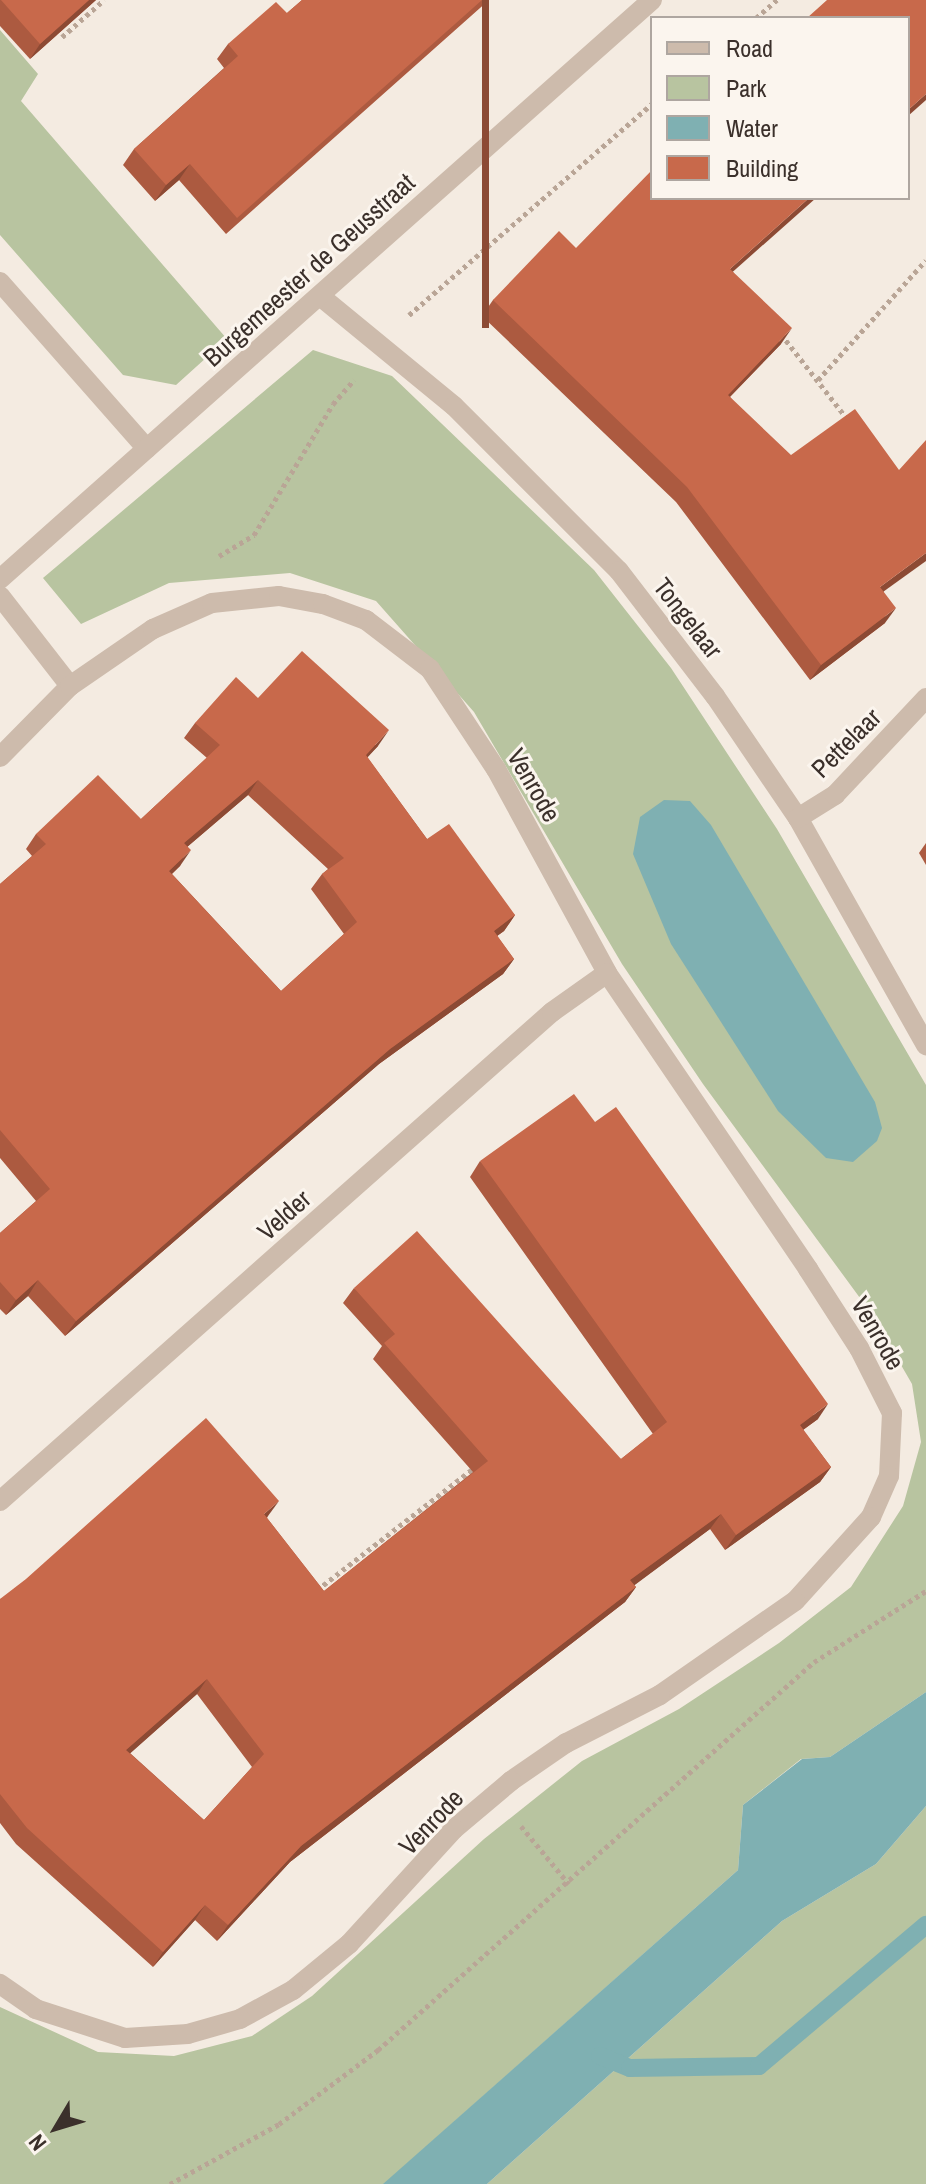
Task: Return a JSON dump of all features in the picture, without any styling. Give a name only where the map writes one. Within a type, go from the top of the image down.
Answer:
[{"type":"street","name":"Burgemeester de Geusstraat","points":[[0,579],[652,0]]},
{"type":"street","points":[[0,282],[147,449]]},
{"type":"street","name":"Tongelaar","points":[[320,296],[454,406],[610,561],[715,696],[798,818],[926,1045]]},
{"type":"street","points":[[0,596],[70,686]]},
{"type":"street","name":"Venrode","points":[[0,757],[70,686],[153,629],[212,603],[279,596],[323,604],[366,620],[430,669],[496,769],[607,973],[859,1348],[892,1413],[889,1476],[871,1517],[795,1601],[660,1695],[566,1743],[495,1795],[454,1829],[349,1944],[293,1990],[240,2019],[188,2034],[125,2038],[36,2009],[0,1984]]},
{"type":"street","name":"Pettelaar","points":[[798,818],[835,795],[926,698]]},
{"type":"street","name":"Velder","points":[[0,1501],[552,1012],[607,973]]},
{"type":"path","points":[[62,37],[104,0]]},
{"type":"path","points":[[758,16],[777,0]]},
{"type":"path","points":[[818,380],[926,260]]},
{"type":"path","points":[[773,327],[857,431]]},
{"type":"path","points":[[304,1600],[481,1461]]},
{"type":"path","points":[[170,2184],[279,2124],[321,2094],[569,1884],[814,1662],[926,1591]]},
{"type":"path","points":[[495,1795],[569,1884]]},
{"type":"green space","points":[[0,30],[38,74],[21,101],[227,339],[176,385],[123,375],[0,235]]},
{"type":"green space","points":[[313,350],[392,376],[594,570],[671,668],[777,829],[926,1085],[926,1692],[830,1757],[801,1759],[743,1805],[738,1870],[384,2184],[0,2184],[0,2007],[98,2052],[174,2056],[252,2036],[312,1996],[484,1839],[582,1761],[679,1709],[779,1643],[851,1587],[903,1506],[921,1442],[912,1384],[871,1313],[703,1084],[622,964],[474,712],[376,601],[290,573],[169,583],[81,624],[43,578]]},
{"type":"green space","points":[[926,1806],[926,2184],[487,2184],[782,1921],[876,1864]]},
{"type":"water","points":[[664,800],[690,801],[711,825],[875,1102],[882,1128],[877,1141],[853,1162],[826,1158],[778,1111],[671,944],[633,854],[640,817]]},
{"type":"water","points":[[926,1692],[926,1806],[876,1864],[782,1921],[487,2184],[383,2184],[738,1870],[743,1805],[802,1759],[830,1757]]},
{"type":"building","points":[[1,0],[89,0],[40,44]]},
{"type":"building","points":[[302,0],[482,0],[237,218],[190,164],[166,185],[134,149],[238,56],[228,44],[276,2],[287,13]]},
{"type":"building","points":[[827,0],[926,0],[926,94],[910,108],[910,16],[809,16]]},
{"type":"building","points":[[650,172],[650,200],[807,200],[730,269],[792,328],[728,395],[791,455],[855,409],[899,470],[926,440],[926,553],[880,587],[896,608],[821,665],[687,487],[493,300],[559,231],[576,248]]},
{"type":"building","points":[[302,651],[389,730],[366,755],[427,839],[449,824],[515,915],[494,931],[514,959],[390,1049],[76,1321],[38,1280],[16,1300],[0,1282],[0,1233],[50,1189],[0,1130],[0,884],[46,844],[36,834],[98,775],[141,819],[220,745],[195,723],[236,677],[258,698]],"holes":[[[258,780],[344,858],[322,874],[357,922],[281,991],[169,871],[191,850],[184,843]]]},
{"type":"building","points":[[574,1094],[595,1122],[616,1107],[828,1404],[800,1425],[831,1467],[736,1535],[721,1514],[630,1580],[636,1587],[301,1846],[228,1925],[205,1905],[163,1952],[27,1828],[0,1794],[0,1599],[206,1418],[279,1501],[264,1514],[324,1591],[488,1461],[384,1343],[395,1334],[354,1288],[417,1231],[621,1459],[667,1422],[480,1161]],"holes":[[[207,1679],[264,1754],[204,1820],[126,1750]]]},
{"type":"waterway","points":[[600,2056],[630,2068],[759,2066],[926,1925]]}]
